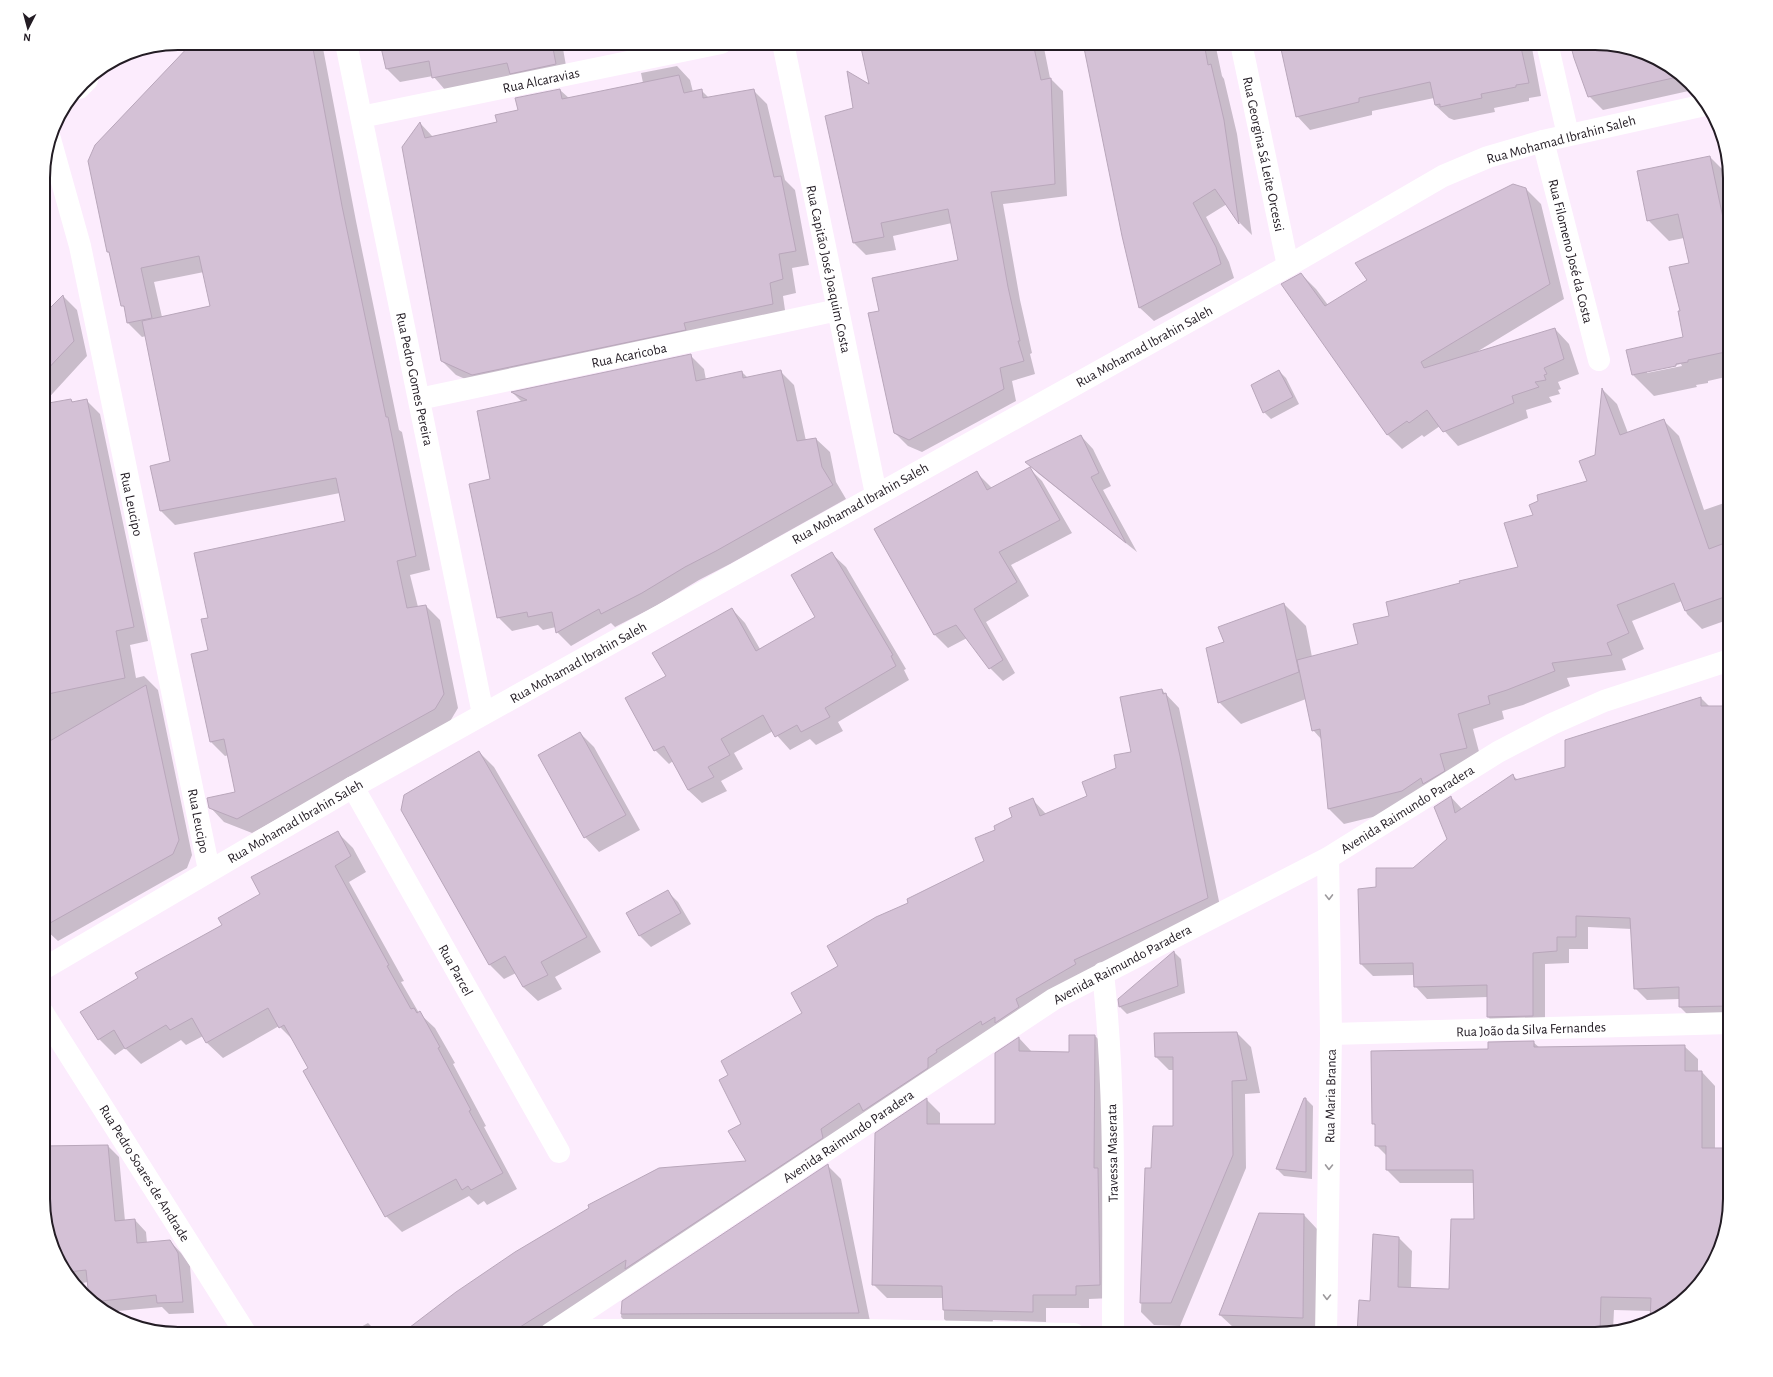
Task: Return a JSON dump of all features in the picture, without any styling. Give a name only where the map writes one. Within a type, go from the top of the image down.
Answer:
[{"type":"street","name":"Rua Pedro Gomes Pereira","points":[[347,50],[483,714]]},
{"type":"street","name":"Rua Alcaravias","points":[[361,117],[687,50]]},
{"type":"street","name":"Rua Capitão José Joaquim Costa","points":[[784,50],[876,494]]},
{"type":"street","name":"Rua Georgina Sá Leite Orcessi","points":[[1242,50],[1288,266]]},
{"type":"street","points":[[1549,50],[1568,135]]},
{"type":"street","name":"Rua Mohamad Ibrahin Saleh","points":[[50,965],[141,913],[209,870],[353,787],[876,494],[1288,266],[1443,176],[1488,157],[1543,141],[1700,106]]},
{"type":"street","name":"Rua Filomeno José da Costa","points":[[1543,141],[1598,360]]},
{"type":"street","name":"Rua Leucipo","points":[[53,150],[80,246],[209,870]]},
{"type":"street","name":"Rua Acaricoba","points":[[419,399],[838,310]]},
{"type":"street","name":"Avenida Raimundo Paradera","points":[[561,1327],[1054,999],[1103,972],[1328,858],[1498,752],[1552,724],[1604,701],[1723,662]]},
{"type":"street","name":"Rua Parcel","points":[[353,787],[559,1152]]},
{"type":"street","name":"Rua Maria Branca","points":[[1326,1327],[1332,1034],[1328,858]]},
{"type":"street","name":"Travessa Maserata","points":[[1103,972],[1109,1028],[1113,1134],[1113,1327]]},
{"type":"street","name":"Rua Pedro Soares de Andrade","points":[[50,1024],[242,1327]]},
{"type":"street","name":"Rua João da Silva Fernandes","points":[[1332,1034],[1723,1024]]},
{"type":"building","points":[[185,50],[313,50],[342,206],[386,417],[388,417],[416,556],[397,561],[407,608],[426,605],[444,694],[435,709],[237,819],[209,808],[207,798],[235,792],[224,739],[210,742],[191,654],[208,650],[201,619],[208,618],[194,553],[345,521],[336,478],[160,511],[150,466],[170,461],[142,321],[210,306],[199,256],[141,268],[152,318],[127,323],[124,306],[121,306],[109,252],[107,252],[88,161],[95,145]]},
{"type":"building","points":[[382,50],[553,50],[556,64],[510,74],[507,63],[432,78],[429,61],[386,69]]},
{"type":"building","points":[[862,50],[1035,50],[1041,80],[1051,78],[1055,184],[991,192],[1008,287],[1020,341],[1018,341],[1024,361],[1000,368],[1004,389],[909,440],[894,433],[868,313],[879,311],[872,278],[958,260],[948,209],[881,223],[884,237],[853,243],[825,116],[853,108],[847,71],[869,84]]},
{"type":"building","points":[[1084,50],[1205,50],[1208,65],[1211,64],[1224,120],[1239,224],[1215,189],[1193,203],[1216,247],[1221,264],[1139,308],[1122,236]]},
{"type":"building","points":[[1281,50],[1522,50],[1529,83],[1481,94],[1482,98],[1440,107],[1440,104],[1435,105],[1430,82],[1359,98],[1359,102],[1296,117]]},
{"type":"building","points":[[1572,50],[1612,51],[1628,54],[1652,63],[1675,78],[1588,97]]},
{"type":"building","points":[[679,75],[684,93],[702,89],[703,98],[754,89],[774,177],[781,176],[796,251],[779,254],[783,279],[770,283],[773,304],[684,323],[686,330],[472,375],[441,361],[402,147],[420,122],[425,138],[497,122],[495,115],[518,110],[515,98],[560,89],[562,99]]},
{"type":"building","points":[[1710,156],[1723,218],[1723,352],[1688,360],[1688,362],[1676,364],[1676,366],[1632,375],[1626,350],[1683,337],[1678,311],[1680,311],[1669,267],[1689,263],[1678,214],[1647,221],[1637,171]]},
{"type":"building","points":[[1513,184],[1526,188],[1550,284],[1421,362],[1424,368],[1555,328],[1564,359],[1544,368],[1547,374],[1544,375],[1546,380],[1535,382],[1539,387],[1512,396],[1514,403],[1443,432],[1427,410],[1409,423],[1407,421],[1387,435],[1281,284],[1301,273],[1325,306],[1367,280],[1355,263]]},
{"type":"building","points":[[63,295],[74,341],[50,367],[50,308]]},
{"type":"building","points":[[691,354],[696,381],[742,371],[743,378],[781,370],[797,441],[816,438],[822,467],[833,485],[685,567],[642,593],[601,614],[599,609],[556,633],[552,612],[528,617],[527,612],[497,618],[469,484],[490,479],[477,411],[527,400],[511,392]]},
{"type":"building","points":[[1279,370],[1293,397],[1263,413],[1251,385]]},
{"type":"building","points":[[1602,388],[1620,435],[1664,419],[1709,549],[1723,544],[1723,597],[1685,611],[1674,583],[1617,605],[1629,633],[1607,643],[1612,655],[1552,663],[1555,671],[1488,696],[1490,704],[1458,714],[1467,748],[1440,754],[1445,771],[1423,784],[1421,778],[1402,791],[1328,809],[1320,729],[1312,731],[1297,660],[1358,644],[1353,624],[1389,616],[1386,602],[1460,583],[1459,581],[1518,567],[1504,523],[1533,515],[1529,505],[1538,501],[1537,495],[1587,481],[1579,461],[1595,455]]},
{"type":"building","points":[[71,399],[72,402],[87,399],[134,627],[116,631],[125,678],[50,694],[50,403]]},
{"type":"building","points":[[1081,435],[1099,473],[1091,477],[1126,543],[1025,462]]},
{"type":"building","points":[[1030,467],[1060,520],[999,552],[1017,582],[974,609],[1003,660],[989,669],[956,625],[934,635],[874,529],[977,471],[987,490]]},
{"type":"building","points":[[832,552],[893,655],[891,656],[896,666],[825,708],[830,717],[801,732],[797,725],[775,737],[763,715],[721,739],[730,755],[708,767],[714,777],[688,790],[664,746],[654,751],[625,698],[666,676],[652,653],[732,608],[756,651],[815,617],[791,575]]},
{"type":"building","points":[[1284,603],[1299,672],[1218,703],[1206,648],[1224,642],[1218,627]]},
{"type":"building","points":[[146,685],[179,840],[173,854],[50,923],[50,741]]},
{"type":"building","points":[[1162,689],[1163,694],[1166,693],[1208,898],[1074,960],[1076,964],[1016,999],[1019,1007],[995,1023],[995,1017],[982,1025],[981,1021],[936,1050],[937,1052],[928,1058],[928,1068],[863,1111],[859,1103],[821,1129],[823,1138],[625,1269],[626,1260],[520,1327],[410,1327],[456,1292],[515,1252],[589,1208],[588,1205],[659,1168],[746,1161],[728,1131],[741,1124],[719,1080],[728,1075],[721,1061],[802,1013],[791,993],[838,966],[827,946],[876,917],[908,903],[907,899],[984,861],[975,838],[995,830],[994,826],[1012,817],[1009,808],[1033,798],[1040,816],[1087,796],[1082,782],[1116,768],[1114,755],[1131,752],[1120,697]]},
{"type":"building","points":[[1701,697],[1701,706],[1723,706],[1723,1006],[1679,1007],[1679,987],[1634,989],[1630,918],[1576,916],[1576,937],[1557,937],[1557,951],[1533,953],[1533,1016],[1487,1017],[1487,985],[1414,987],[1413,963],[1360,964],[1358,889],[1376,887],[1376,868],[1413,868],[1447,839],[1434,807],[1451,796],[1455,813],[1513,774],[1515,780],[1565,767],[1565,740]]},
{"type":"building","points":[[580,732],[626,815],[584,838],[538,755]]},
{"type":"building","points":[[479,751],[587,937],[541,962],[548,975],[523,987],[505,956],[489,965],[401,810],[404,795]]},
{"type":"building","points":[[338,831],[351,856],[335,866],[389,965],[387,966],[411,1009],[414,1008],[417,1013],[420,1011],[440,1047],[438,1048],[471,1110],[469,1111],[503,1173],[471,1190],[468,1186],[462,1190],[456,1179],[385,1217],[303,1071],[308,1068],[284,1025],[279,1028],[268,1008],[206,1043],[192,1018],[170,1030],[166,1025],[125,1049],[114,1030],[98,1040],[80,1012],[138,978],[135,973],[222,925],[218,918],[260,894],[251,877]]},
{"type":"building","points":[[668,890],[681,913],[639,936],[626,913]]},
{"type":"building","points":[[1174,951],[1178,986],[1119,1007],[1118,999]]},
{"type":"building","points":[[1237,1032],[1247,1080],[1232,1081],[1233,1155],[1171,1303],[1140,1303],[1145,1168],[1151,1168],[1153,1126],[1173,1126],[1173,1057],[1155,1057],[1154,1033]]},
{"type":"building","points":[[1069,1035],[1095,1035],[1094,1168],[1098,1168],[1100,1285],[1076,1286],[1076,1295],[1033,1295],[1033,1312],[943,1310],[942,1286],[872,1285],[875,1133],[927,1098],[927,1124],[995,1124],[995,1053],[1019,1037],[1019,1051],[1069,1052]]},
{"type":"building","points":[[1534,1041],[1534,1047],[1685,1045],[1685,1071],[1702,1071],[1702,1148],[1723,1148],[1723,1199],[1719,1232],[1710,1256],[1697,1277],[1686,1290],[1673,1301],[1650,1315],[1651,1298],[1601,1297],[1600,1327],[1357,1327],[1359,1300],[1370,1301],[1373,1234],[1399,1237],[1398,1287],[1449,1289],[1451,1219],[1474,1219],[1473,1170],[1386,1170],[1386,1146],[1375,1146],[1375,1124],[1372,1124],[1371,1051],[1488,1049],[1488,1042]]},
{"type":"building","points":[[1304,1098],[1306,1098],[1306,1172],[1276,1169]]},
{"type":"building","points":[[108,1145],[115,1221],[135,1219],[137,1243],[170,1240],[178,1253],[183,1302],[157,1303],[156,1295],[100,1301],[88,1289],[86,1270],[72,1272],[60,1248],[54,1232],[51,1216],[50,1146]]},
{"type":"building","points":[[828,1164],[859,1313],[621,1314],[622,1301]]},
{"type":"building","points":[[1259,1213],[1304,1214],[1303,1318],[1219,1315]]}]
